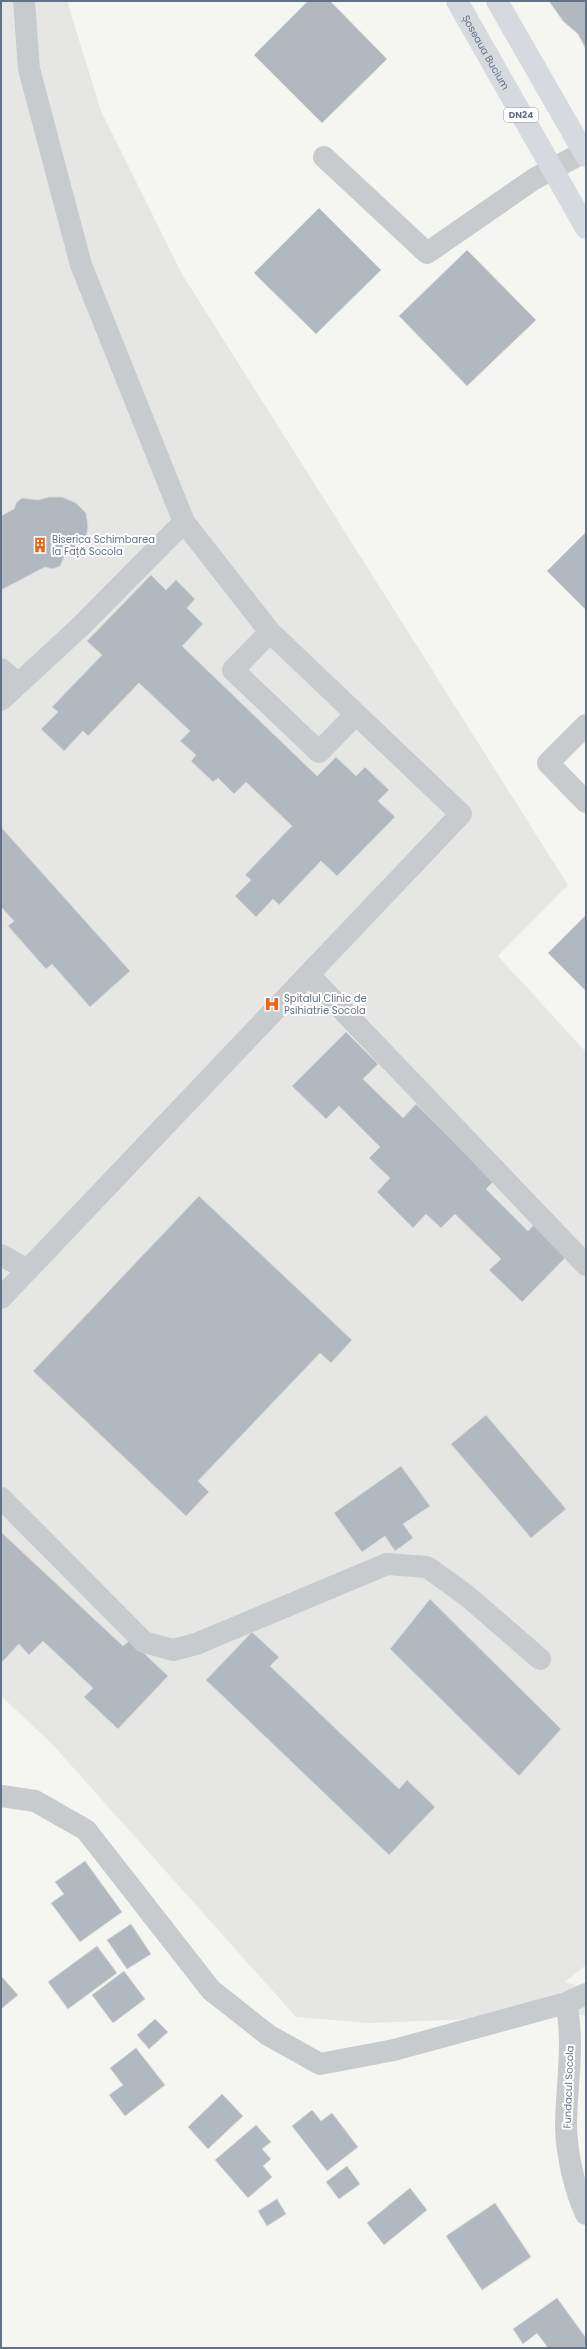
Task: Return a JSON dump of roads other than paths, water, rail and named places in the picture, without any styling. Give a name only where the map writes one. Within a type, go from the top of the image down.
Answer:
[{"type":"main road","name":"Șoseaua Bucium","points":[[457,1],[586,228]]},
{"type":"main road","points":[[497,1],[585,154]]},
{"type":"street","points":[[1,1298],[461,814],[270,632],[184,522],[81,265],[29,69],[24,1]]},
{"type":"street","points":[[324,157],[427,253],[552,169],[585,154]]},
{"type":"street","points":[[1,700],[80,626],[184,522]]},
{"type":"street","points":[[270,632],[233,670],[319,752],[356,714]]},
{"type":"street","points":[[1,669],[18,684]]},
{"type":"street","points":[[586,725],[548,763],[586,802]]},
{"type":"street","points":[[309,975],[586,1265]]},
{"type":"street","points":[[1,1255],[28,1270]]},
{"type":"street","points":[[1,1498],[144,1642],[173,1650],[196,1644],[387,1564],[427,1567],[466,1595],[540,1659]]},
{"type":"street","points":[[1,1796],[35,1801],[86,1830],[211,1990],[268,2035],[320,2064],[394,2050],[566,2003],[586,1994]]},
{"type":"street","name":"Fundacul Socola","points":[[566,2003],[570,2024],[566,2130],[577,2196],[586,2214]]},
{"type":"place","name":"Biserica Schimbarea la Față Socola","points":[[40,545]]},
{"type":"place","name":"Spitalul Clinic de Psihiatrie Socola","points":[[272,1004]]}]
